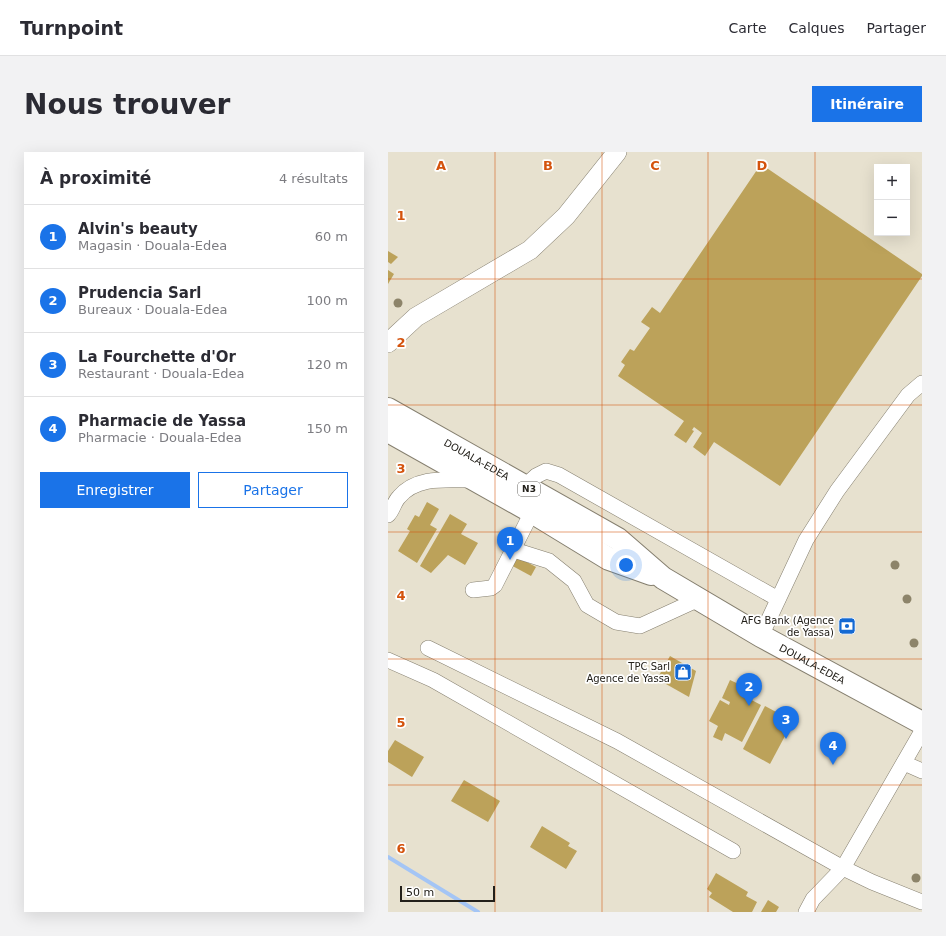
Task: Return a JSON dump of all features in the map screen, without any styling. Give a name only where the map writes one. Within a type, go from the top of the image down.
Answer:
[{"type":"highway","name":"DOUALA-EDEA","points":[[388,409],[618,539],[663,578],[761,636],[922,723]]},
{"type":"highway","name":"DOUALA-EDEA","points":[[388,431],[532,512],[609,559],[663,578]]},
{"type":"main road","points":[[388,343],[416,317],[530,250],[566,216],[617,152]]},
{"type":"street","points":[[761,636],[806,540],[837,491],[908,395],[922,383]]},
{"type":"street","points":[[525,486],[536,476],[546,471],[559,475],[778,599]]},
{"type":"street","points":[[388,516],[398,497],[414,485],[434,479],[476,480]]},
{"type":"street","points":[[472,590],[491,588],[495,585],[532,512]]},
{"type":"street","points":[[514,550],[549,561],[574,581],[587,605],[616,622],[640,626],[699,599]]},
{"type":"street","points":[[428,648],[617,741],[843,868],[872,882],[922,902]]},
{"type":"street","points":[[388,660],[440,684],[732,851]]},
{"type":"street","points":[[806,912],[813,899],[843,868],[922,731]]},
{"type":"street","points":[[904,763],[922,770]]},
{"type":"building","points":[[761,164],[922,274],[780,486],[714,442],[705,456],[693,447],[702,433],[694,427],[692,430],[694,431],[686,443],[674,435],[684,421],[618,376],[625,365],[621,362],[630,349],[634,351],[650,328],[641,322],[652,307],[660,313]]},
{"type":"building","points":[[388,251],[398,257],[391,264],[388,262]]},
{"type":"building","points":[[388,270],[394,274],[388,284]]},
{"type":"building","points":[[427,502],[439,509],[430,525],[437,529],[417,563],[398,551],[410,531],[407,529],[415,515],[419,517]]},
{"type":"building","points":[[450,514],[467,524],[461,534],[478,543],[465,565],[448,555],[431,573],[420,566]]},
{"type":"building","points":[[512,554],[536,567],[531,576],[507,563]]},
{"type":"building","points":[[670,656],[696,671],[689,697],[657,679]]},
{"type":"building","points":[[730,680],[747,688],[744,696],[761,705],[742,742],[725,733],[722,741],[713,737],[718,726],[709,721],[720,700],[729,705],[730,702],[722,698]]},
{"type":"building","points":[[765,706],[793,721],[770,764],[743,749]]},
{"type":"building","points":[[395,740],[424,757],[412,777],[388,762],[388,751]]},
{"type":"building","points":[[464,780],[500,801],[488,822],[451,801]]},
{"type":"building","points":[[542,826],[570,843],[568,846],[577,851],[566,869],[530,847]]},
{"type":"building","points":[[716,873],[748,892],[746,896],[757,902],[752,912],[733,912],[709,897],[712,893],[707,889]]},
{"type":"building","points":[[768,900],[779,907],[776,912],[761,912]]},
{"type":"waterway","points":[[388,857],[478,912]]},
{"type":"place","name":"Alvin's beauty","points":[[510,560]]},
{"type":"place","name":"AFG Bank (Agence de Yassa)","points":[[847,626]]},
{"type":"place","name":"TPC Sarl Agence de Yassa","points":[[683,672]]},
{"type":"place","name":"Prudencia Sarl","points":[[749,706]]},
{"type":"place","name":"La Fourchette d'Or","points":[[786,739]]},
{"type":"place","name":"Pharmacie de Yassa","points":[[833,765]]}]
